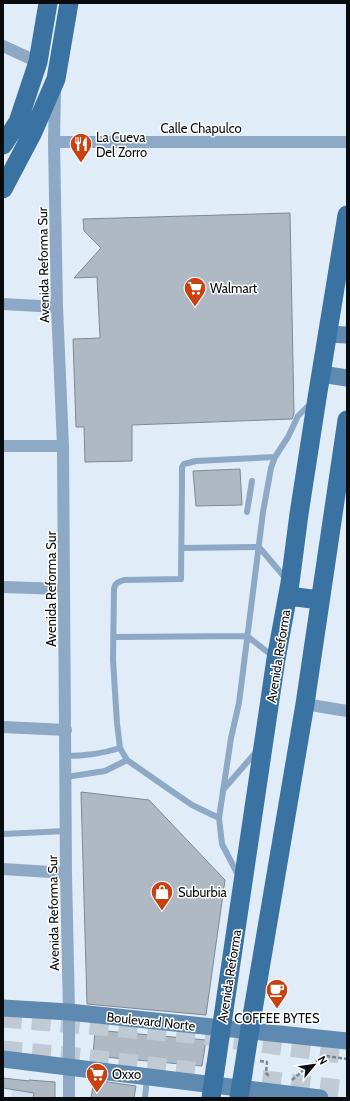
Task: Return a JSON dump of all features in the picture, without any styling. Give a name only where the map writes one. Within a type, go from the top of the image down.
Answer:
[{"type":"main road","points":[[3,145],[18,122],[38,62],[48,3]]},
{"type":"main road","points":[[3,189],[33,132],[56,79],[69,3]]},
{"type":"main road","name":"Avenida Reforma","points":[[212,1091],[276,659],[289,590],[299,514],[347,214]]},
{"type":"main road","points":[[328,334],[347,335]]},
{"type":"main road","points":[[321,374],[347,378]]},
{"type":"main road","points":[[240,1093],[249,1030],[305,704],[347,420]]},
{"type":"main road","points":[[289,590],[320,600]]},
{"type":"main road","name":"Boulevard Norte","points":[[3,1008],[69,1012],[347,1041]]},
{"type":"main road","points":[[3,1059],[147,1076],[212,1091],[320,1098]]},
{"type":"street","points":[[3,46],[38,62]]},
{"type":"street","name":"Avenida Reforma Sur","points":[[56,79],[54,142],[57,307],[63,446],[69,1098]]},
{"type":"street","name":"Calle Chapulco","points":[[54,142],[347,142]]},
{"type":"street","points":[[3,304],[57,307]]},
{"type":"street","points":[[3,446],[63,446]]},
{"type":"street","points":[[3,588],[64,588]]},
{"type":"street","points":[[305,704],[347,711]]},
{"type":"street","points":[[3,727],[66,730]]},
{"type":"street","points":[[3,869],[66,873]]},
{"type":"lane","points":[[243,885],[222,844],[219,818],[231,738],[239,703],[269,481],[275,457],[288,437],[298,416],[317,398]]},
{"type":"lane","points":[[219,818],[192,805],[172,792],[127,760],[120,748],[116,723],[113,597],[115,585],[124,580],[181,579],[182,467],[184,464],[196,461],[275,457]]},
{"type":"lane","points":[[247,512],[252,481]]},
{"type":"lane","points":[[259,547],[289,590]]},
{"type":"lane","points":[[182,548],[259,547]]},
{"type":"lane","points":[[114,637],[247,636],[276,659]]},
{"type":"lane","points":[[223,790],[264,743]]},
{"type":"lane","points":[[66,756],[86,756],[120,748]]},
{"type":"lane","points":[[66,777],[106,771],[127,760]]},
{"type":"lane","points":[[3,834],[66,831]]},
{"type":"lane","points":[[145,1098],[147,1076]]},
{"type":"path","points":[[288,1084],[308,1067],[326,1056],[347,1059]]},
{"type":"path","points":[[267,1062],[266,1073],[274,1082]]},
{"type":"shaded area","points":[[13,1079],[29,1080],[30,1093],[34,1093],[33,1098],[11,1098]]},
{"type":"building","name":"Walmart","points":[[290,213],[294,414],[292,419],[132,425],[132,461],[85,462],[84,427],[76,427],[73,339],[100,338],[97,277],[74,278],[101,248],[84,231],[83,219]]},
{"type":"building","points":[[240,469],[242,505],[196,506],[193,471]]},
{"type":"building","points":[[81,792],[149,800],[225,880],[206,1015],[87,1004]]},
{"type":"building","points":[[95,1030],[206,1040],[202,1066],[93,1056]]},
{"type":"building","points":[[3,1078],[55,1082],[55,1098],[33,1098],[34,1093],[3,1088]]},
{"type":"building","points":[[94,1080],[136,1086],[134,1098],[91,1098]]},
{"type":"tunnel","points":[[3,1018],[194,1034],[347,1055]]},
{"type":"tunnel","points":[[3,1050],[67,1056],[347,1090]]},
{"type":"place","name":"La Cueva Del Zorro","points":[[81,164]]},
{"type":"place","name":"Walmart","points":[[195,308]]},
{"type":"place","name":"Suburbia","points":[[162,912]]},
{"type":"place","name":"COFFEE BYTES","points":[[277,1010]]},
{"type":"place","name":"Oxxo","points":[[97,1094]]}]
